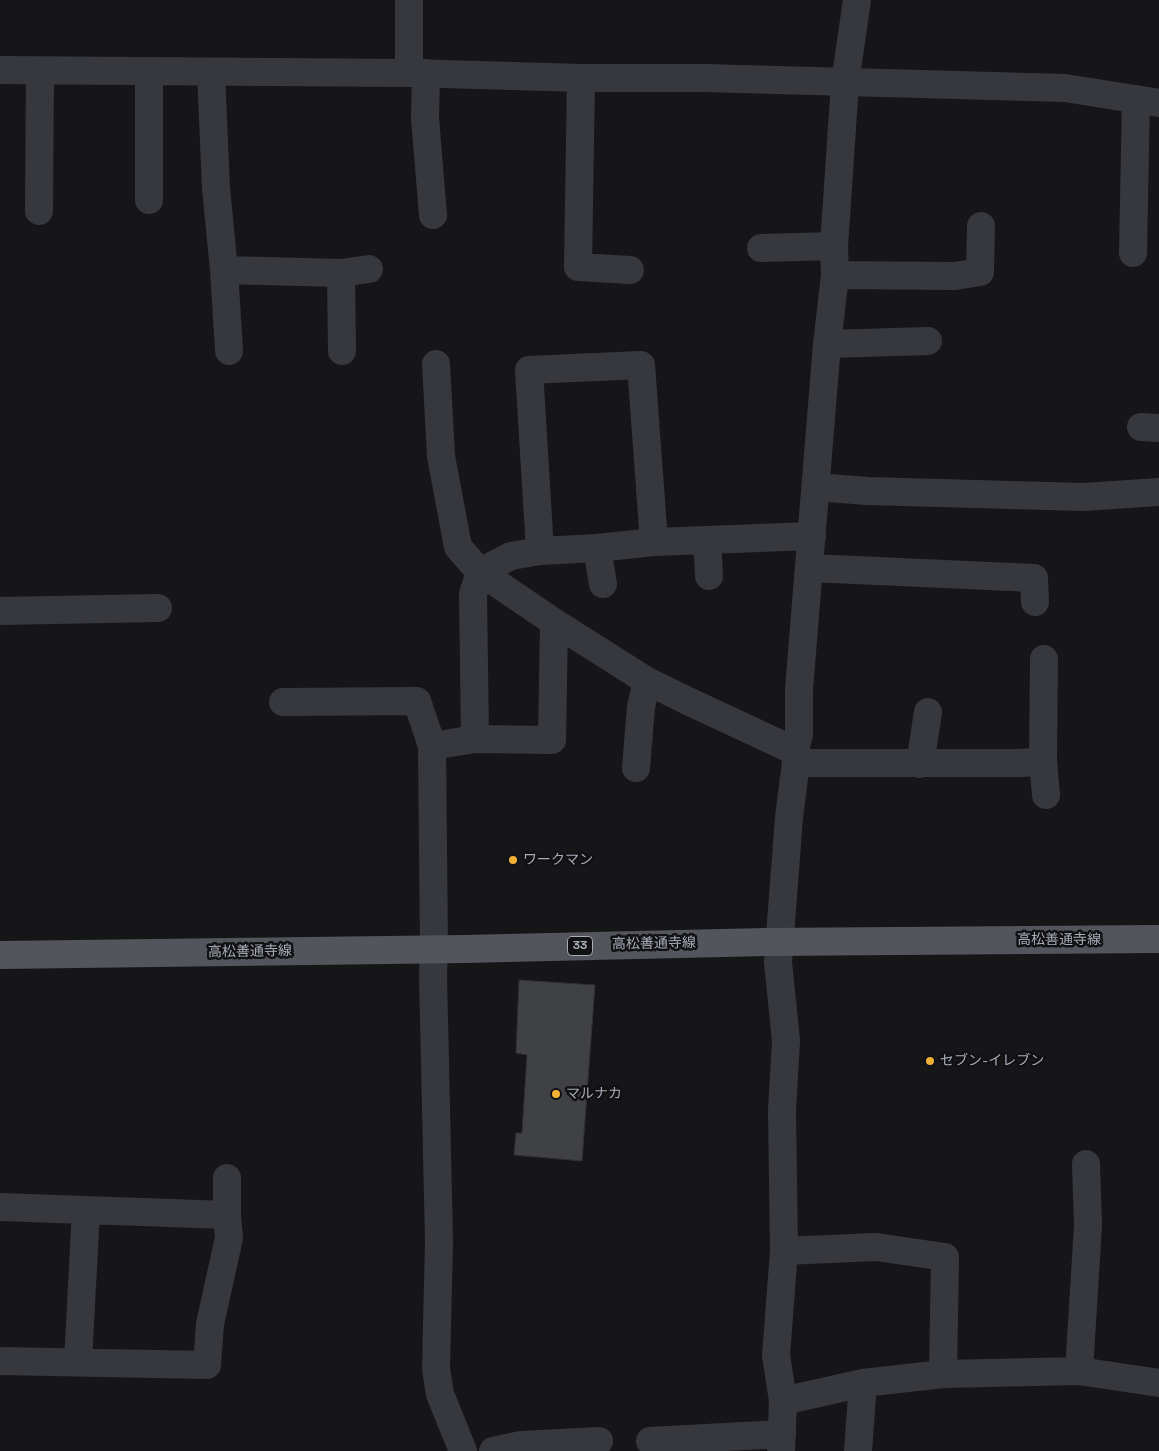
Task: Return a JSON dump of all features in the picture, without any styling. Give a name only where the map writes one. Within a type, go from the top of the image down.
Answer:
[{"type":"main road","name":"高松善通寺線","points":[[0,955],[434,950],[779,942],[1159,939]]},
{"type":"street","points":[[409,0],[425,118],[432,215]]},
{"type":"street","points":[[650,1441],[781,1442],[783,1401],[776,1355],[784,1251],[782,1110],[786,1041],[778,962],[779,942],[789,817],[799,734],[799,689],[835,276],[834,246],[846,82],[857,0]]},
{"type":"street","points":[[0,70],[418,73],[581,78],[705,78],[1065,88],[1148,101],[1133,253]]},
{"type":"street","points":[[39,211],[40,71]]},
{"type":"street","points":[[149,72],[149,200]]},
{"type":"street","points":[[211,72],[216,188],[224,270],[228,351]]},
{"type":"street","points":[[581,78],[578,267],[630,270]]},
{"type":"street","points":[[835,276],[956,276],[980,272],[981,226]]},
{"type":"street","points":[[761,248],[834,246]]},
{"type":"street","points":[[224,270],[341,273],[369,269]]},
{"type":"street","points":[[341,273],[342,351]]},
{"type":"street","points":[[828,344],[928,341]]},
{"type":"street","points":[[436,364],[441,456],[458,547],[480,572],[554,622],[647,680],[796,757],[920,764],[1043,761]]},
{"type":"street","points":[[540,551],[529,370],[641,365],[654,542]]},
{"type":"street","points":[[816,487],[867,491],[1084,497],[1159,492]]},
{"type":"street","points":[[475,739],[473,594],[480,572],[511,556],[540,551],[654,542],[812,536]]},
{"type":"street","points":[[708,540],[709,576]]},
{"type":"street","points":[[597,548],[603,584]]},
{"type":"street","points":[[810,568],[941,586],[1034,578],[1035,602]]},
{"type":"street","points":[[0,611],[158,608]]},
{"type":"street","points":[[432,746],[475,739],[552,740],[554,622]]},
{"type":"street","points":[[1044,658],[1043,761],[1046,795]]},
{"type":"street","points":[[636,768],[641,707],[647,680]]},
{"type":"street","points":[[283,702],[417,701],[432,746],[434,950],[432,975],[439,1241],[436,1368],[440,1394],[462,1451]]},
{"type":"street","points":[[920,764],[928,712]]},
{"type":"street","points":[[1078,1371],[1088,1225],[1086,1164]]},
{"type":"street","points":[[0,1361],[207,1365],[210,1324],[229,1238],[227,1178]]},
{"type":"street","points":[[0,1207],[227,1215]]},
{"type":"street","points":[[78,1362],[86,1210]]},
{"type":"street","points":[[784,1251],[876,1247],[945,1258],[943,1374]]},
{"type":"street","points":[[783,1401],[863,1383],[943,1374],[1078,1371],[1159,1383]]},
{"type":"street","points":[[858,1451],[863,1383]]},
{"type":"street","points":[[493,1451],[521,1445],[599,1441]]},
{"type":"building","name":"マルナカ","points":[[519,980],[595,985],[582,1161],[514,1155],[516,1133],[522,1133],[527,1055],[516,1053]]},
{"type":"place","name":"ワークマン","points":[[513,860]]},
{"type":"place","name":"セブン-イレブン","points":[[930,1061]]},
{"type":"place","name":"マルナカ","points":[[556,1094]]}]
